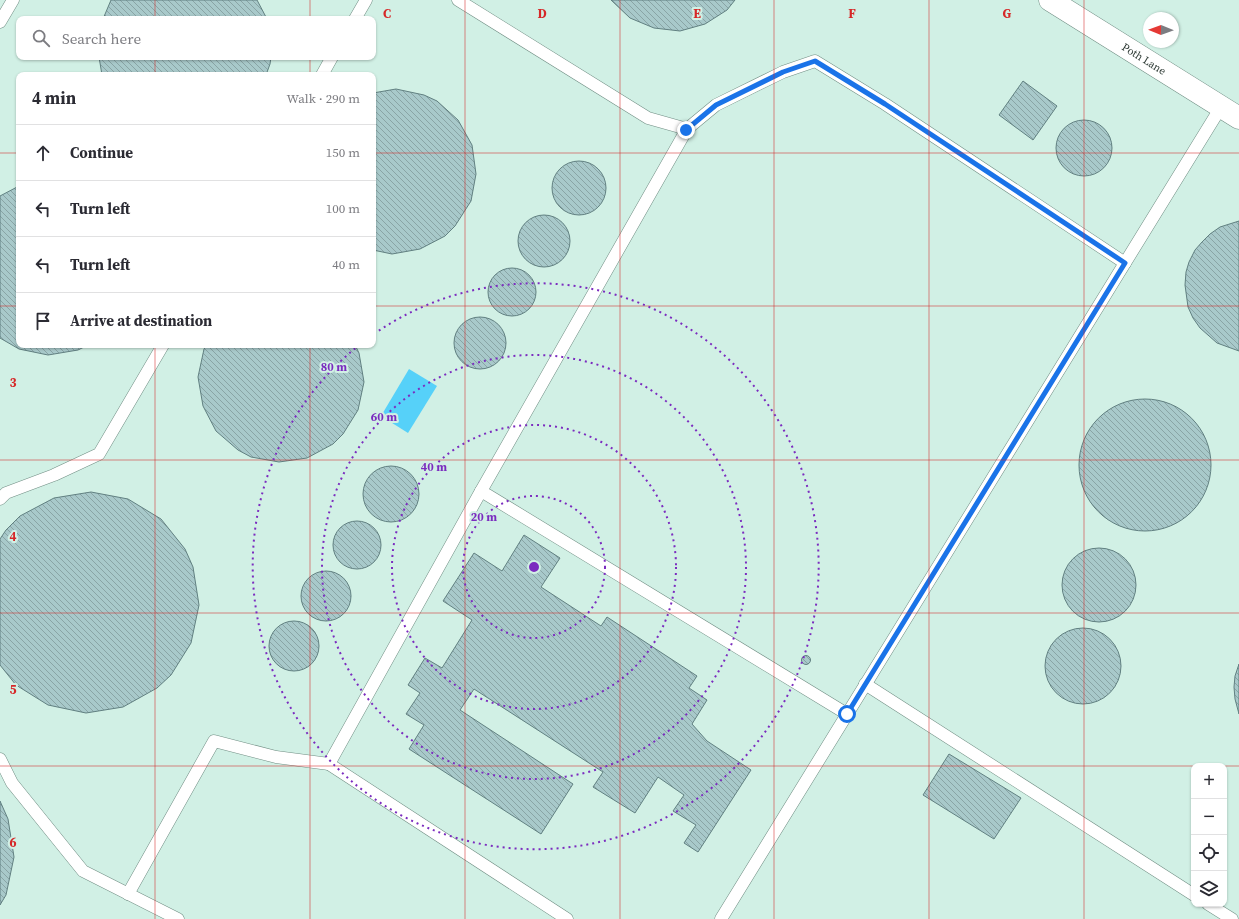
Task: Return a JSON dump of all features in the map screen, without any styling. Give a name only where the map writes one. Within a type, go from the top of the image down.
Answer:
[{"type":"street","name":"Poth Lane","points":[[1050,0],[1230,112]]},
{"type":"lane","points":[[0,22],[13,0]]},
{"type":"lane","points":[[357,16],[366,0]]},
{"type":"lane","points":[[458,0],[648,118],[686,130]]},
{"type":"lane","points":[[324,72],[330,60]]},
{"type":"lane","points":[[329,764],[481,491],[686,130],[716,105],[783,72],[815,61],[885,104],[1125,263]]},
{"type":"lane","points":[[721,919],[1125,263],[1230,112]]},
{"type":"lane","points":[[0,499],[6,493],[54,475],[99,454],[161,348]]},
{"type":"lane","points":[[481,491],[847,714]]},
{"type":"lane","points":[[865,684],[1191,893]]},
{"type":"lane","points":[[128,894],[214,741],[276,757],[329,764],[567,919]]},
{"type":"lane","points":[[0,759],[12,782],[83,871],[178,919]]},
{"type":"lane","points":[[1213,907],[1232,919]]},
{"type":"water","points":[[409,369],[437,386],[408,433],[381,416]]},
{"type":"building","points":[[111,0],[257,0],[265,16],[104,16]]},
{"type":"building","points":[[611,0],[735,0],[727,10],[705,24],[680,31],[654,28],[630,18]]},
{"type":"building","points":[[100,60],[271,60],[267,72],[102,72]]},
{"type":"building","points":[[1023,81],[1057,106],[1033,140],[999,115]]},
{"type":"building","points":[[396,89],[424,95],[437,101],[458,120],[472,145],[476,174],[471,201],[455,226],[445,236],[420,249],[392,254],[376,251],[376,92]]},
{"type":"building","points":[[1079,120],[1089,120],[1104,128],[1110,137],[1112,148],[1110,159],[1104,168],[1089,176],[1079,176],[1068,171],[1061,164],[1056,153],[1056,143],[1061,132],[1068,125]]},
{"type":"building","points":[[579,161],[589,163],[598,169],[604,178],[606,188],[604,198],[598,207],[589,213],[579,215],[569,213],[560,207],[554,198],[552,188],[554,178],[560,169],[569,163]]},
{"type":"building","points":[[16,188],[16,347],[0,338],[0,196]]},
{"type":"building","points":[[544,215],[554,217],[562,223],[568,231],[570,241],[568,251],[562,259],[554,265],[544,267],[534,265],[526,259],[520,251],[518,241],[520,231],[526,223],[534,217]]},
{"type":"building","points":[[1239,221],[1239,351],[1217,343],[1200,328],[1188,307],[1185,285],[1186,272],[1195,250],[1210,234],[1220,227]]},
{"type":"building","points":[[512,268],[521,270],[529,275],[534,283],[536,292],[534,301],[529,309],[521,314],[512,316],[503,314],[495,309],[490,301],[488,292],[490,283],[495,275],[503,270]]},
{"type":"building","points":[[475,317],[485,317],[494,321],[502,329],[506,338],[506,348],[502,357],[494,365],[485,369],[475,369],[466,365],[458,357],[454,348],[454,338],[458,329],[466,321]]},
{"type":"building","points":[[17,348],[82,348],[48,355]]},
{"type":"building","points":[[356,348],[359,353],[364,382],[358,410],[343,434],[333,444],[307,458],[279,462],[251,457],[238,450],[216,431],[203,406],[198,377],[204,349]]},
{"type":"building","points":[[1151,399],[1170,404],[1182,410],[1192,418],[1200,428],[1206,440],[1210,452],[1210,478],[1206,490],[1200,502],[1192,512],[1182,520],[1170,526],[1158,530],[1139,531],[1120,526],[1108,520],[1098,512],[1090,502],[1084,490],[1080,478],[1079,459],[1084,440],[1090,428],[1098,418],[1108,410],[1120,404],[1132,400]]},
{"type":"building","points":[[391,466],[406,471],[414,479],[419,494],[414,509],[406,517],[391,522],[376,517],[368,509],[363,494],[368,479],[376,471]]},
{"type":"building","points":[[91,492],[128,499],[161,519],[185,549],[193,567],[199,605],[191,643],[171,675],[157,688],[123,707],[86,713],[48,705],[16,685],[0,665],[0,539],[6,530],[20,516],[54,498]]},
{"type":"building","points":[[357,521],[366,523],[374,528],[379,536],[381,545],[379,554],[374,562],[366,567],[357,569],[348,567],[340,562],[335,554],[333,545],[335,536],[340,528],[348,523]]},
{"type":"building","points":[[524,535],[560,558],[541,587],[601,626],[607,617],[697,676],[689,688],[707,700],[692,724],[707,741],[751,770],[698,852],[684,843],[696,825],[673,811],[684,795],[658,777],[635,813],[593,787],[603,772],[474,689],[460,710],[573,784],[541,834],[409,749],[424,725],[406,714],[420,693],[408,685],[425,658],[442,668],[472,620],[443,601],[474,553],[502,571]]},
{"type":"building","points":[[1099,548],[1120,554],[1130,564],[1136,585],[1130,606],[1120,616],[1099,622],[1078,616],[1068,606],[1062,585],[1068,564],[1078,554]]},
{"type":"building","points":[[326,571],[335,573],[344,578],[349,587],[351,596],[349,605],[344,614],[335,619],[326,621],[317,619],[308,614],[303,605],[301,596],[303,587],[308,578],[317,573]]},
{"type":"building","points":[[289,621],[299,621],[312,628],[319,641],[319,651],[312,664],[299,671],[289,671],[280,667],[273,660],[269,651],[269,641],[273,632],[280,625]]},
{"type":"building","points":[[1083,628],[1098,631],[1110,639],[1118,651],[1121,666],[1118,681],[1110,693],[1098,701],[1083,704],[1068,701],[1056,693],[1048,681],[1045,666],[1048,651],[1056,639],[1068,631]]},
{"type":"building","points":[[804,656],[808,656],[810,660],[808,664],[804,664],[802,662],[802,658]]},
{"type":"building","points":[[1239,664],[1239,714],[1235,699],[1234,687],[1235,676]]},
{"type":"building","points":[[949,754],[1021,798],[994,839],[923,795]]},
{"type":"building","points":[[0,801],[8,819],[14,857],[6,895],[0,905]]},
{"type":"route","points":[[686,130],[716,105],[783,72],[815,61],[885,104],[1125,263],[847,714]]}]
